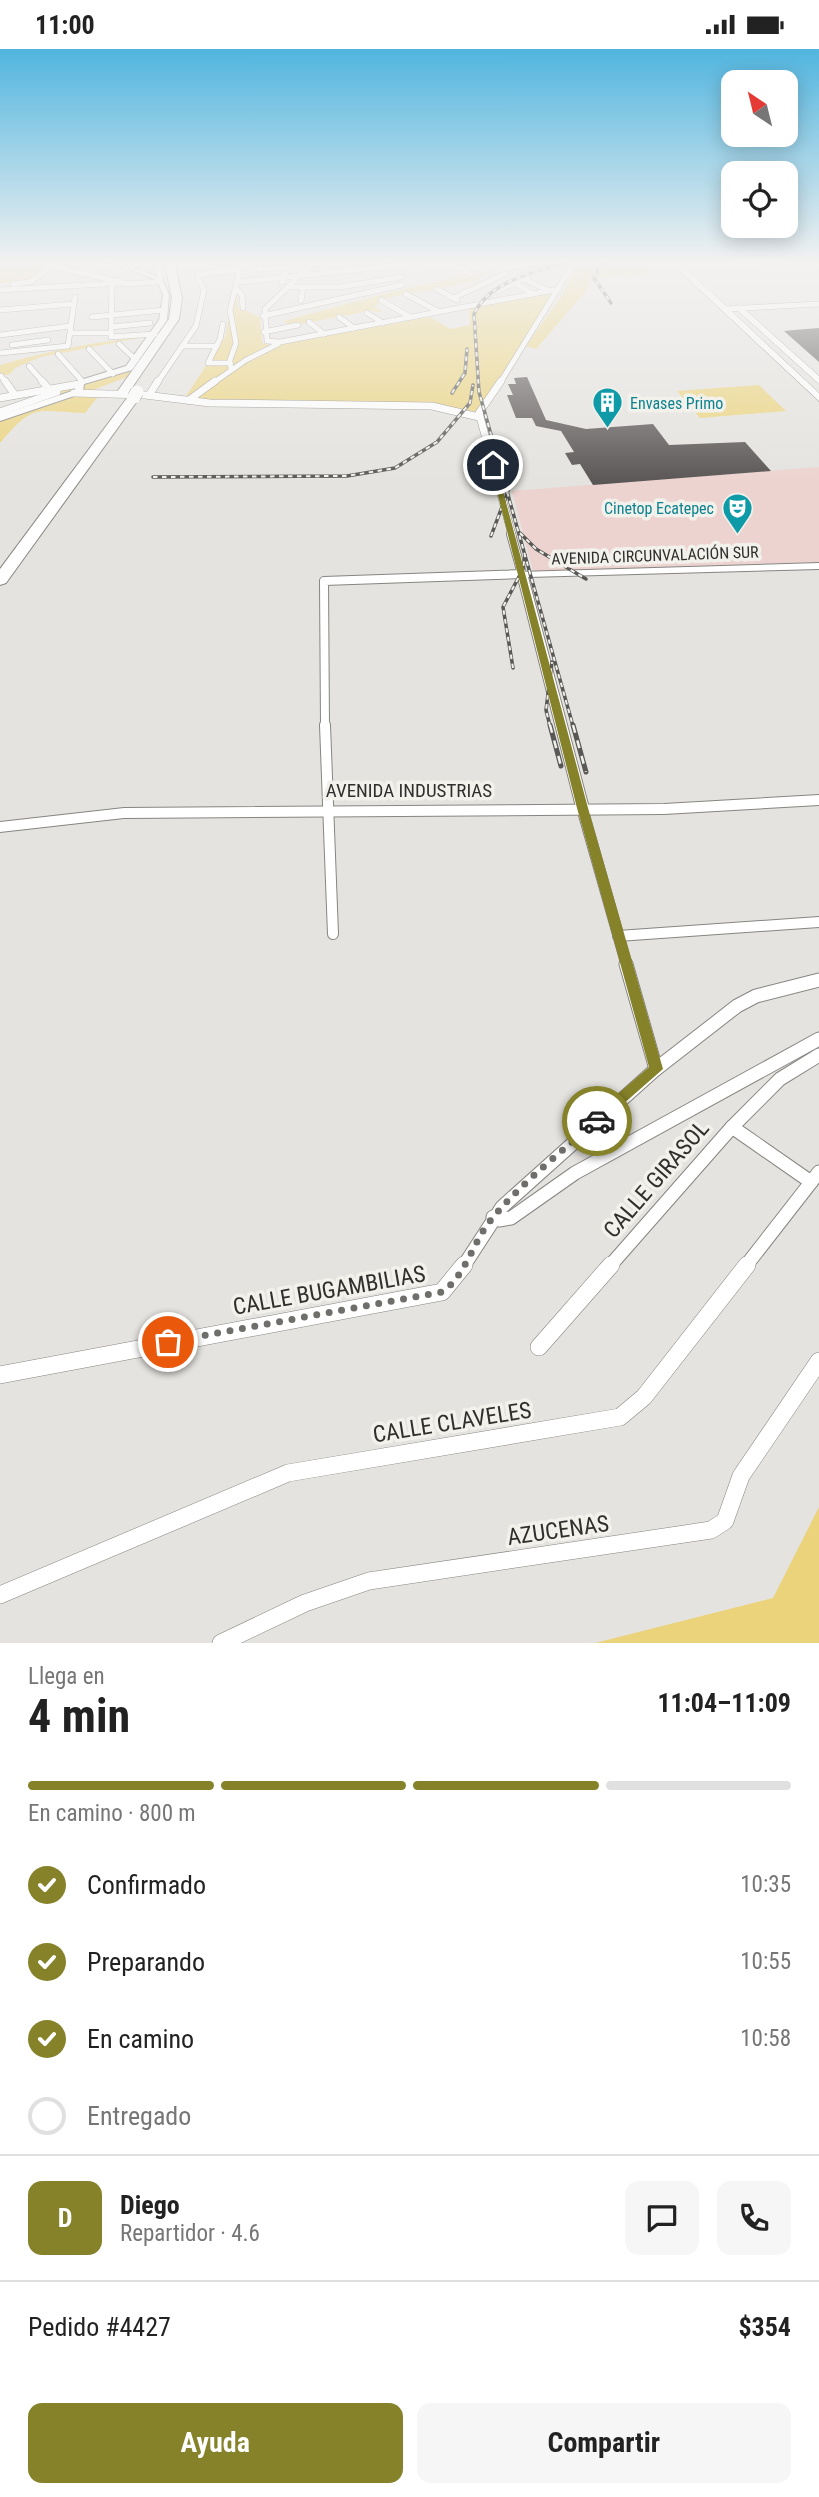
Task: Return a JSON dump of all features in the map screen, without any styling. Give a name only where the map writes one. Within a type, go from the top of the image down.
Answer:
[{"type":"highway","points":[[0,556],[133,395],[165,335]]},
{"type":"highway","points":[[0,579],[177,335]]},
{"type":"main road","points":[[752,335],[819,398]]},
{"type":"main road","points":[[770,335],[819,381]]},
{"type":"main road","name":"AVENIDA INDUSTRIAS","points":[[0,827],[124,813],[707,807],[819,800]]},
{"type":"street","points":[[0,353],[68,347],[67,335]]},
{"type":"street","points":[[0,398],[113,375],[127,369],[155,335]]},
{"type":"street","points":[[133,395],[183,346],[190,335]]},
{"type":"street","points":[[220,335],[208,364],[230,366]]},
{"type":"street","points":[[230,366],[236,343],[233,335]]},
{"type":"street","points":[[265,335],[268,342],[316,335]]},
{"type":"street","points":[[531,335],[482,406],[480,417],[582,808],[656,1069]]},
{"type":"street","points":[[0,346],[48,340]]},
{"type":"street","points":[[189,400],[230,366],[280,342]]},
{"type":"street","points":[[119,344],[136,360]]},
{"type":"street","points":[[183,346],[217,346]]},
{"type":"street","points":[[89,349],[113,375]]},
{"type":"street","points":[[58,355],[81,383]]},
{"type":"street","points":[[29,366],[48,388]]},
{"type":"street","points":[[1,376],[15,395]]},
{"type":"street","points":[[0,412],[74,393],[79,391],[81,383]]},
{"type":"street","points":[[0,418],[62,390],[67,385]]},
{"type":"street","points":[[74,393],[189,400],[432,406],[480,417]]},
{"type":"street","name":"AVENIDA CIRCUNVALACIÓN SUR","points":[[330,809],[323,686],[324,581],[819,566]]},
{"type":"street","points":[[330,809],[333,934]]},
{"type":"street","points":[[618,936],[819,922]]},
{"type":"street","name":"CALLE BUGAMBILIAS","points":[[0,1375],[435,1295],[452,1283],[493,1217],[656,1069],[745,1000],[819,980]]},
{"type":"street","points":[[493,1217],[499,1220],[511,1218],[575,1173],[693,1111],[783,1056],[819,1039]]},
{"type":"street","name":"CALLE GIRASOL","points":[[539,1347],[732,1127],[780,1079],[819,1055]]},
{"type":"street","points":[[732,1127],[815,1177]]},
{"type":"street","name":"CALLE CLAVELES","points":[[0,1595],[288,1473],[620,1417],[644,1397],[815,1177]]},
{"type":"street","name":"AZUCENAS","points":[[221,1643],[305,1603],[369,1581],[711,1530],[725,1521],[741,1476],[819,1361]]},
{"type":"shaded area","points":[[261,335],[262,343],[270,345],[325,335],[527,335],[478,412],[420,403],[210,400],[186,396],[225,337]]},
{"type":"shaded area","points":[[533,335],[548,335],[536,349],[526,346]]},
{"type":"shaded area","points":[[144,337],[41,357],[15,368],[10,374],[0,376],[0,365],[18,360],[89,344]]},
{"type":"shaded area","points":[[133,369],[127,377],[77,396],[97,398],[85,413],[36,412],[20,421],[0,443],[0,409]]},
{"type":"shaded area","points":[[759,385],[786,411],[700,418],[677,391]]},
{"type":"shaded area","points":[[819,467],[819,562],[533,571],[512,491]]},
{"type":"shaded area","points":[[819,1507],[819,1643],[595,1643],[773,1598]]},
{"type":"building","points":[[789,335],[819,335],[819,362]]},
{"type":"building","name":"Envases Primo","points":[[527,377],[546,420],[586,429],[653,424],[669,445],[745,442],[771,471],[593,485],[580,464],[572,465],[565,453],[574,452],[561,431],[536,426],[532,418],[516,418],[507,395],[513,395],[508,384],[516,384],[514,378]]},
{"type":"railway","points":[[475,335],[479,392],[507,493]]},
{"type":"railway","points":[[452,393],[465,373],[467,349]]},
{"type":"railway","points":[[153,477],[347,476],[395,468],[437,442],[470,403],[473,385]]},
{"type":"railway","points":[[491,536],[507,493]]},
{"type":"railway","points":[[507,493],[525,555]]},
{"type":"railway","points":[[520,533],[536,549],[586,579]]},
{"type":"railway","points":[[513,668],[503,607],[523,569],[525,555]]},
{"type":"railway","points":[[525,555],[573,726]]},
{"type":"railway","points":[[550,726],[546,710],[552,662]]},
{"type":"railway","points":[[550,725],[561,766]]},
{"type":"railway","points":[[573,725],[586,772]]},
{"type":"way so far","points":[[168,1342],[442,1292],[452,1283],[476,1240],[502,1207],[597,1121]]},
{"type":"place","name":"Envases Primo","points":[[607,430]]},
{"type":"place","name":"Cinetop Ecatepec","points":[[737,535]]},
{"type":"route","points":[[493,465],[582,808],[656,1069],[597,1121]]}]
